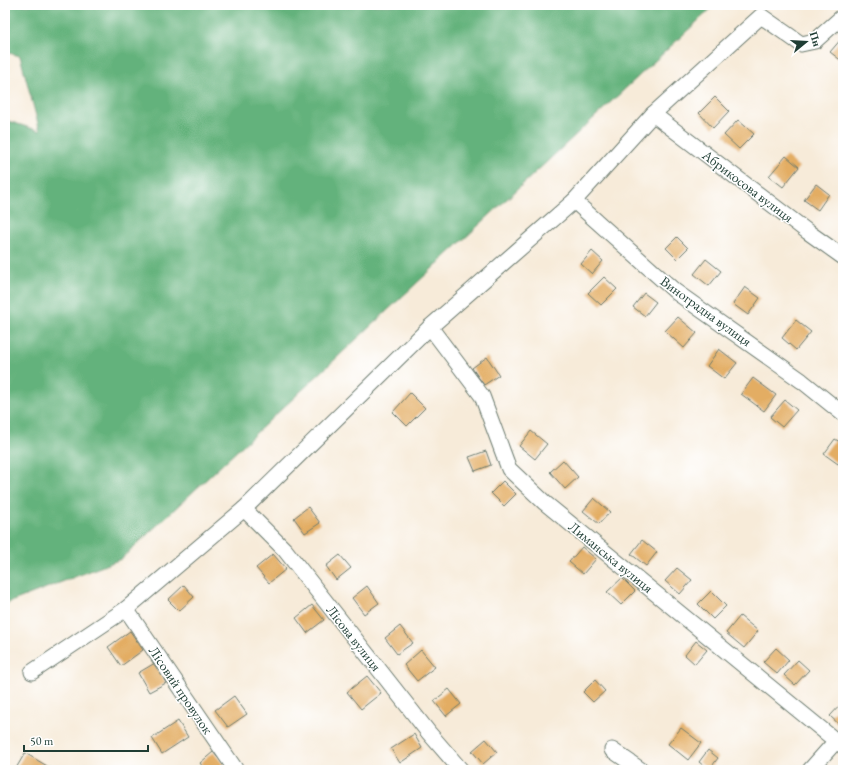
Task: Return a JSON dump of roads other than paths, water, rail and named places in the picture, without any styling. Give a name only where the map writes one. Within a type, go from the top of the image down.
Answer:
[{"type":"street","points":[[32,672],[126,609],[244,509],[430,327],[574,201],[653,114],[761,16],[801,44],[815,41],[843,16]]},
{"type":"street","name":"Абрикосова вулиця","points":[[653,114],[843,257]]},
{"type":"street","name":"Виноградна вулиця","points":[[574,201],[676,292],[802,381],[843,414]]},
{"type":"street","name":"Лиманська вулиця","points":[[430,327],[482,396],[509,469],[552,508],[839,744]]},
{"type":"street","name":"Лісова вулиця","points":[[244,509],[285,550],[430,734],[461,770]]},
{"type":"street","name":"Лісовий провулок","points":[[126,609],[236,770]]},
{"type":"street","points":[[810,770],[839,744]]},
{"type":"street","points":[[612,750],[641,770]]}]
